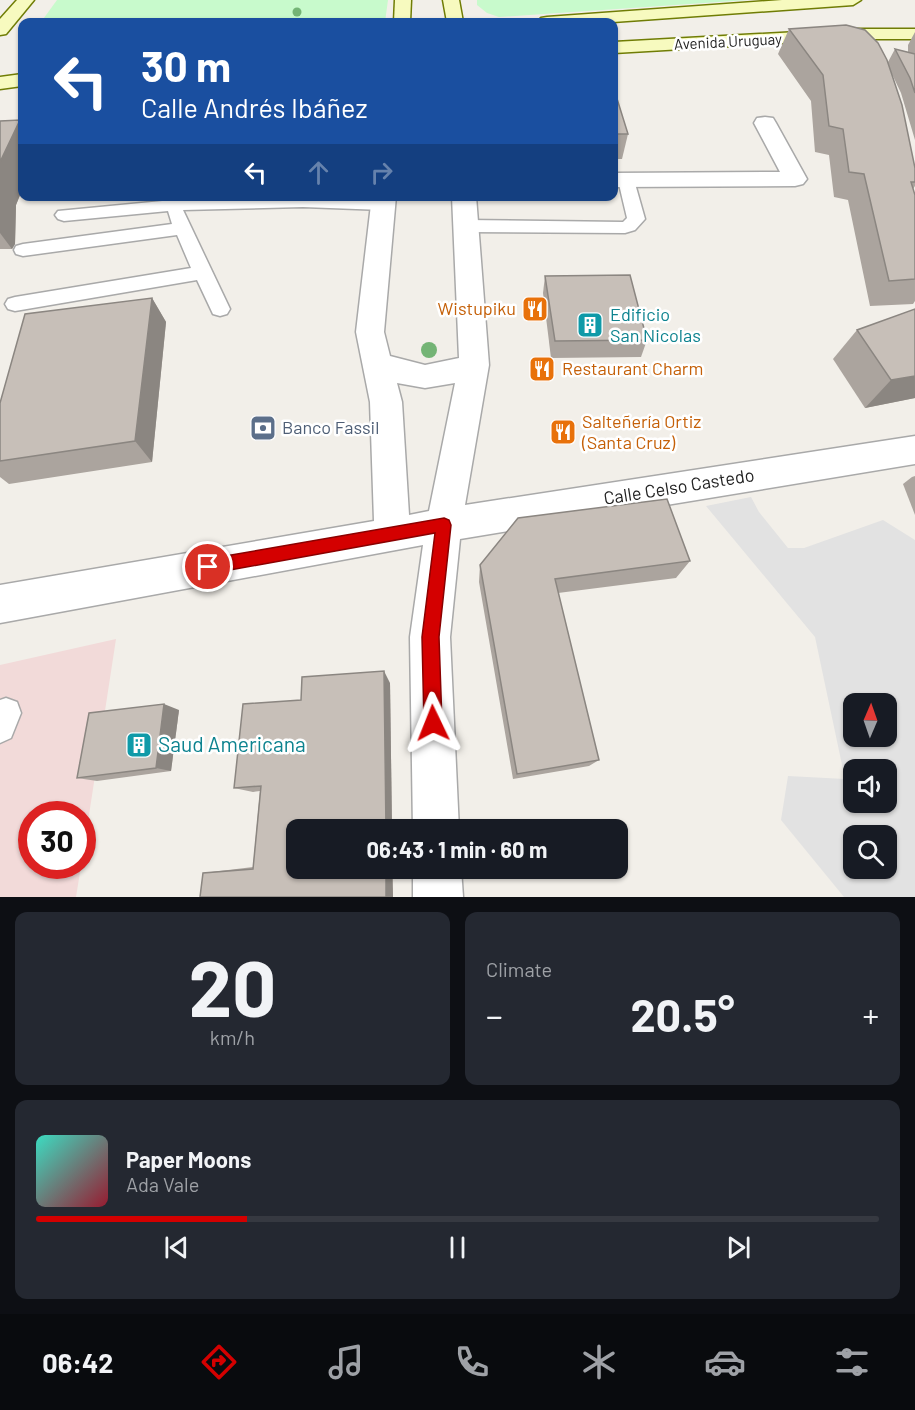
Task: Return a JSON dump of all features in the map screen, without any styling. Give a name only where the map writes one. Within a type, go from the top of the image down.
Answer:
[{"type":"main road","points":[[402,18],[403,0]]},
{"type":"main road","points":[[451,0],[455,18]]},
{"type":"main road","name":"Avenida Uruguay","points":[[603,18],[853,0]]},
{"type":"main road","points":[[0,30],[14,7]]},
{"type":"main road","name":"Avenida Uruguay","points":[[618,48],[915,34]]},
{"type":"main road","points":[[0,83],[18,81]]},
{"type":"street","points":[[814,37],[844,42],[864,51]]},
{"type":"street","points":[[620,180],[795,179],[796,177],[765,123]]},
{"type":"street","points":[[383,201],[370,332],[386,402],[392,533]]},
{"type":"street","points":[[436,819],[430,637],[444,525],[474,365],[464,201]]},
{"type":"street","points":[[376,363],[403,374],[425,378],[474,365]]},
{"type":"street","name":"Calle Celso Castedo","points":[[0,604],[392,533],[915,450]]},
{"type":"street","points":[[437,879],[438,897]]},
{"type":"lane","points":[[466,226],[619,229],[629,226],[636,219],[620,180]]},
{"type":"lane","points":[[64,215],[173,206],[383,201]]},
{"type":"lane","points":[[173,206],[220,309]]},
{"type":"lane","points":[[77,243],[85,213]]},
{"type":"lane","points":[[23,250],[183,228]]},
{"type":"lane","points":[[15,304],[204,273]]},
{"type":"shaded area","points":[[751,497],[759,512],[788,548],[804,548],[883,520],[915,540],[915,897],[844,897],[781,820],[788,776],[843,779],[843,813],[897,813],[897,759],[843,759],[843,770],[815,637],[706,506]]},
{"type":"shaded area","points":[[116,639],[91,801],[18,801],[18,879],[79,879],[76,897],[0,897],[0,665]]},
{"type":"green space","points":[[57,0],[388,0],[386,18],[44,18]]},
{"type":"green space","points":[[477,0],[748,0],[499,17],[487,13],[477,5]]},
{"type":"building","points":[[846,25],[865,30],[878,43],[887,60],[902,105],[915,168],[915,182],[911,182],[915,195],[915,279],[889,281],[864,174],[849,172],[843,129],[829,126],[823,75],[789,29]]},
{"type":"building","points":[[895,49],[915,54],[915,93],[910,78]]},
{"type":"building","points":[[618,102],[628,134],[618,134]]},
{"type":"building","points":[[18,120],[0,162],[0,121]]},
{"type":"building","name":"Edificio San Nicolas","points":[[630,275],[647,340],[555,341],[545,276]]},
{"type":"building","points":[[152,298],[135,441],[0,461],[0,403],[25,314]]},
{"type":"building","points":[[915,309],[915,376],[891,380],[857,330]]},
{"type":"building","points":[[667,499],[690,561],[555,579],[599,760],[517,774],[480,565],[518,518]]},
{"type":"building","points":[[384,671],[386,819],[286,819],[286,879],[386,879],[386,897],[200,897],[203,873],[253,869],[261,786],[234,788],[243,704],[301,700],[302,677]]},
{"type":"building","name":"Saud Americana","points":[[164,704],[156,768],[77,778],[89,713]]},
{"type":"place","name":"Wistupiku","points":[[535,309]]},
{"type":"place","name":"Edificio San Nicolas","points":[[590,325]]},
{"type":"place","name":"Restaurant Charm","points":[[542,369]]},
{"type":"place","name":"Banco Fassil","points":[[263,428]]},
{"type":"place","name":"Salteñería Ortiz (Santa Cruz)","points":[[563,432]]},
{"type":"place","name":"Saud Americana","points":[[139,745]]},
{"type":"route","points":[[208,567],[444,525],[430,637],[433,723]]}]
